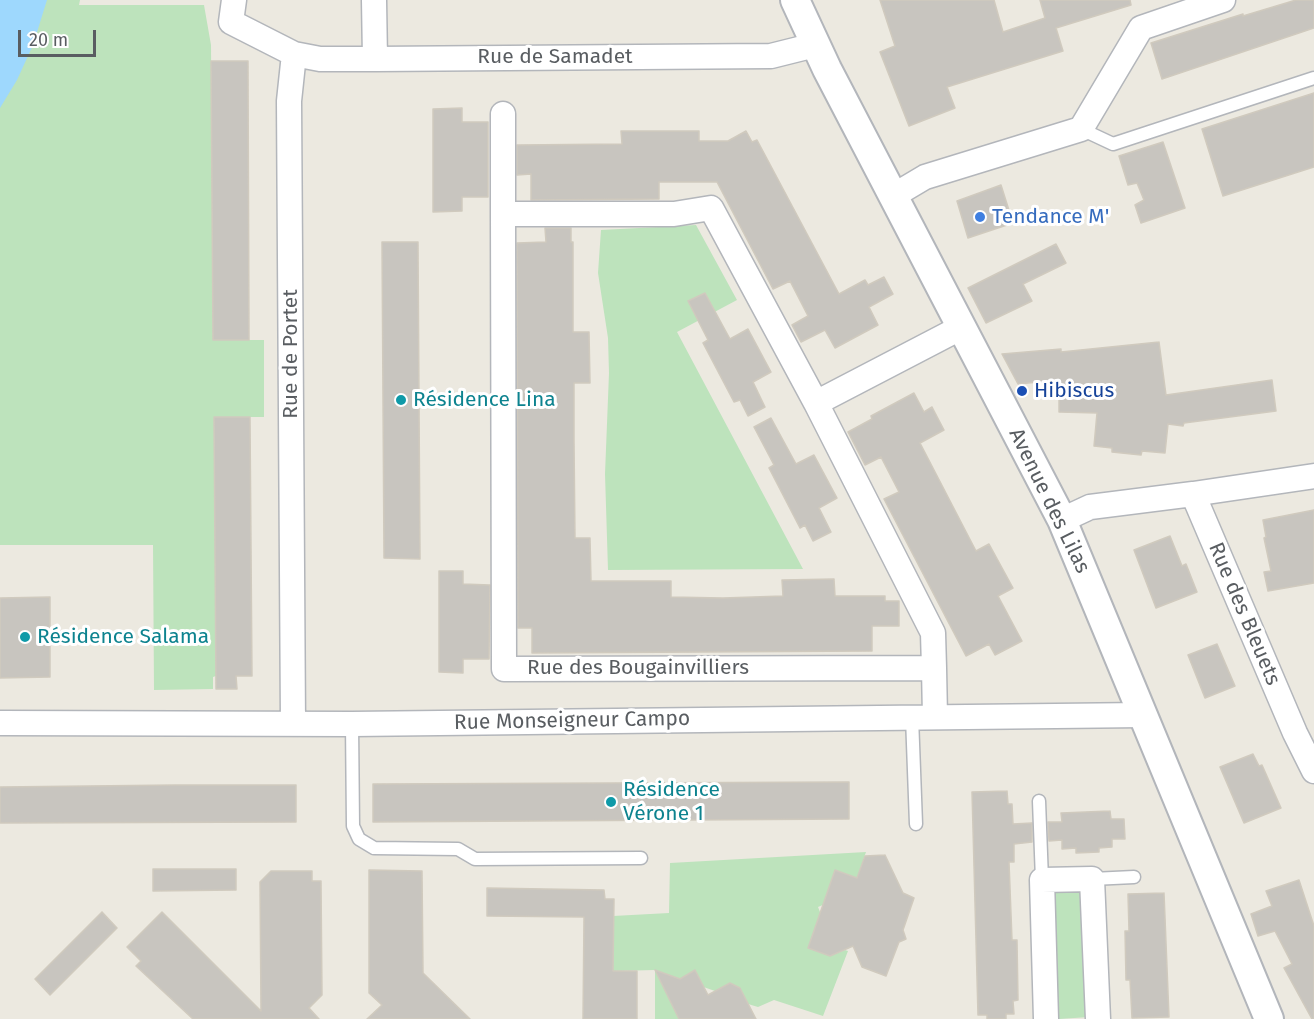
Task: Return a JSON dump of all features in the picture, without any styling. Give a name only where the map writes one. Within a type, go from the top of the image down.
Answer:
[{"type":"street","points":[[374,0],[375,60]]},
{"type":"street","name":"Avenue des Lilas","points":[[795,0],[815,45],[1062,520],[1269,1019]]},
{"type":"street","points":[[893,196],[925,177],[1082,129],[1142,28],[1223,0]]},
{"type":"street","points":[[233,11],[294,54]]},
{"type":"street","name":"Rue de Samadet","points":[[294,54],[321,59],[375,60],[771,56],[815,45]]},
{"type":"street","name":"Rue de Portet","points":[[293,724],[289,101],[294,54]]},
{"type":"street","name":"Rue des Bougainvilliers","points":[[503,114],[504,669],[934,668]]},
{"type":"street","points":[[503,214],[674,214],[711,208],[816,404],[933,633],[934,668],[923,717]]},
{"type":"street","points":[[816,404],[962,327]]},
{"type":"street","points":[[1062,520],[1090,507],[1314,476]]},
{"type":"street","name":"Rue des Bleuets","points":[[1193,494],[1304,732],[1314,771]]},
{"type":"street","name":"Rue Monseigneur Campo","points":[[0,723],[352,724],[1143,715]]},
{"type":"street","points":[[1046,1019],[1042,880],[1092,879],[1098,1019]]},
{"type":"lane","points":[[1082,129],[1113,144],[1314,78]]},
{"type":"lane","points":[[916,824],[923,717]]},
{"type":"lane","points":[[352,724],[353,826],[359,839],[374,848],[458,849],[475,859],[641,858]]},
{"type":"lane","points":[[1039,801],[1042,880]]},
{"type":"lane","points":[[1092,879],[1134,877]]},
{"type":"green space","points":[[0,0],[80,0],[79,5],[204,5],[211,45],[213,340],[264,340],[264,417],[214,417],[216,676],[213,677],[213,689],[154,690],[153,545],[0,545]]},
{"type":"green space","points":[[696,225],[737,300],[677,332],[803,569],[608,570],[605,474],[609,373],[608,338],[598,273],[601,230]]},
{"type":"green space","points":[[866,852],[857,878],[835,871],[827,894],[830,902],[818,907],[824,922],[816,925],[808,948],[830,956],[848,951],[823,1016],[774,1000],[758,1007],[748,1004],[740,988],[730,984],[715,991],[669,975],[679,1019],[655,1019],[655,970],[613,971],[613,916],[669,913],[670,863]]},
{"type":"green space","points":[[1057,886],[1084,889],[1089,1017],[1059,1019],[1055,1017],[1049,892]]},
{"type":"water","points":[[0,0],[47,0],[33,45],[17,80],[0,108]]},
{"type":"building","points":[[880,0],[994,0],[1003,32],[1045,18],[1040,0],[1130,0],[1131,5],[1056,28],[1063,51],[947,87],[955,108],[909,126],[880,52],[895,46]]},
{"type":"building","points":[[1296,0],[1314,0],[1314,28],[1162,79],[1151,43]]},
{"type":"building","points":[[211,61],[248,61],[249,340],[213,340]]},
{"type":"building","points":[[1314,93],[1314,167],[1223,196],[1202,129]]},
{"type":"building","points":[[462,108],[462,122],[488,122],[488,197],[462,197],[462,211],[433,212],[433,109]]},
{"type":"building","points":[[621,131],[699,131],[699,141],[728,141],[746,131],[752,142],[757,140],[839,294],[865,280],[868,285],[884,277],[893,294],[869,307],[878,325],[835,348],[825,330],[801,342],[792,325],[808,316],[790,281],[773,289],[717,182],[659,182],[659,199],[531,200],[531,174],[517,175],[517,145],[622,144]]},
{"type":"building","points":[[1163,142],[1185,208],[1141,223],[1135,205],[1144,200],[1137,183],[1128,185],[1119,156]]},
{"type":"building","points":[[1001,185],[1013,223],[968,238],[957,201]]},
{"type":"building","points":[[545,228],[571,228],[573,332],[589,332],[590,383],[574,383],[574,440],[575,538],[590,538],[591,581],[671,581],[671,597],[723,598],[783,596],[782,580],[834,579],[835,596],[885,596],[885,601],[899,601],[899,626],[872,626],[872,651],[532,653],[532,628],[518,628],[517,243],[546,242]]},
{"type":"building","name":"Résidence Lina","points":[[382,242],[418,242],[420,559],[384,558]]},
{"type":"building","points":[[1056,244],[1066,263],[1023,284],[1032,301],[986,323],[968,288]]},
{"type":"building","points":[[705,293],[730,339],[748,329],[771,372],[753,382],[765,407],[748,416],[740,400],[734,402],[703,343],[708,340],[688,301]]},
{"type":"building","points":[[1159,342],[1166,395],[1272,380],[1276,411],[1184,423],[1183,426],[1168,424],[1165,453],[1142,451],[1141,455],[1112,452],[1112,448],[1094,446],[1097,413],[1059,412],[1059,380],[1018,384],[1002,354],[1061,349],[1061,352]]},
{"type":"building","points":[[914,393],[924,412],[932,407],[944,430],[920,443],[976,551],[989,544],[1013,588],[998,596],[1022,641],[995,655],[989,644],[966,656],[884,499],[899,492],[881,457],[865,465],[848,432],[872,419],[871,416]]},
{"type":"building","points":[[214,417],[250,417],[252,676],[236,676],[237,689],[216,689]]},
{"type":"building","points":[[771,418],[796,464],[814,455],[837,498],[819,508],[831,532],[813,541],[805,525],[800,528],[769,468],[774,465],[754,427]]},
{"type":"building","points":[[1314,510],[1314,583],[1268,591],[1264,572],[1271,571],[1264,538],[1266,537],[1263,520]]},
{"type":"building","points":[[1170,536],[1182,566],[1186,564],[1197,592],[1156,608],[1134,550]]},
{"type":"building","points":[[439,571],[463,571],[463,584],[490,585],[489,659],[463,659],[463,673],[439,672]]},
{"type":"building","name":"Résidence Salama","points":[[50,597],[50,677],[0,678],[0,598]]},
{"type":"building","points":[[1217,644],[1235,686],[1205,698],[1188,655]]},
{"type":"building","points":[[1253,754],[1259,766],[1262,765],[1281,808],[1244,823],[1220,767]]},
{"type":"building","name":"Résidence Vérone 1","points":[[849,782],[849,819],[373,822],[373,784]]},
{"type":"building","points":[[296,785],[296,822],[0,823],[0,787]]},
{"type":"building","points":[[1007,791],[1008,804],[1012,804],[1013,824],[1032,823],[1032,842],[1014,844],[1014,862],[1009,862],[1012,940],[1017,940],[1018,1000],[1013,1001],[1014,1014],[1006,1014],[1006,1019],[987,1019],[987,1015],[978,1015],[972,792]]},
{"type":"building","points":[[1110,811],[1111,819],[1124,819],[1125,839],[1112,839],[1112,847],[1099,848],[1099,852],[1076,853],[1076,848],[1062,849],[1062,840],[1049,841],[1048,822],[1062,822],[1061,813]]},
{"type":"building","points":[[885,855],[903,893],[914,898],[903,930],[906,939],[899,942],[886,976],[862,967],[853,946],[830,956],[808,948],[835,870],[857,878],[865,856]]},
{"type":"building","points":[[153,869],[236,869],[236,890],[153,891]]},
{"type":"building","points":[[369,870],[422,871],[423,973],[470,1019],[367,1019],[382,1005],[369,993]]},
{"type":"building","points":[[271,871],[312,871],[312,881],[321,881],[322,995],[309,1008],[319,1019],[193,1019],[136,966],[141,961],[127,947],[162,912],[261,1011],[260,882]]},
{"type":"building","points":[[1299,880],[1314,926],[1314,1019],[1284,968],[1292,964],[1275,931],[1258,936],[1251,914],[1272,906],[1266,891]]},
{"type":"building","points":[[487,888],[604,890],[605,899],[614,899],[613,971],[637,971],[637,1019],[583,1019],[584,917],[487,916]]},
{"type":"building","points":[[1164,893],[1169,1017],[1132,1018],[1130,980],[1126,980],[1125,931],[1129,931],[1128,894]]},
{"type":"building","points":[[102,912],[117,928],[50,995],[35,979]]},
{"type":"building","points":[[655,970],[680,979],[695,970],[708,995],[730,983],[740,988],[756,1019],[679,1019]]},
{"type":"place","name":"Tendance M'","points":[[980,217]]},
{"type":"place","name":"Hibiscus","points":[[1022,391]]},
{"type":"place","name":"Résidence Lina","points":[[401,400]]},
{"type":"place","name":"Résidence Salama","points":[[25,637]]},
{"type":"place","name":"Résidence Vérone 1","points":[[611,802]]}]
